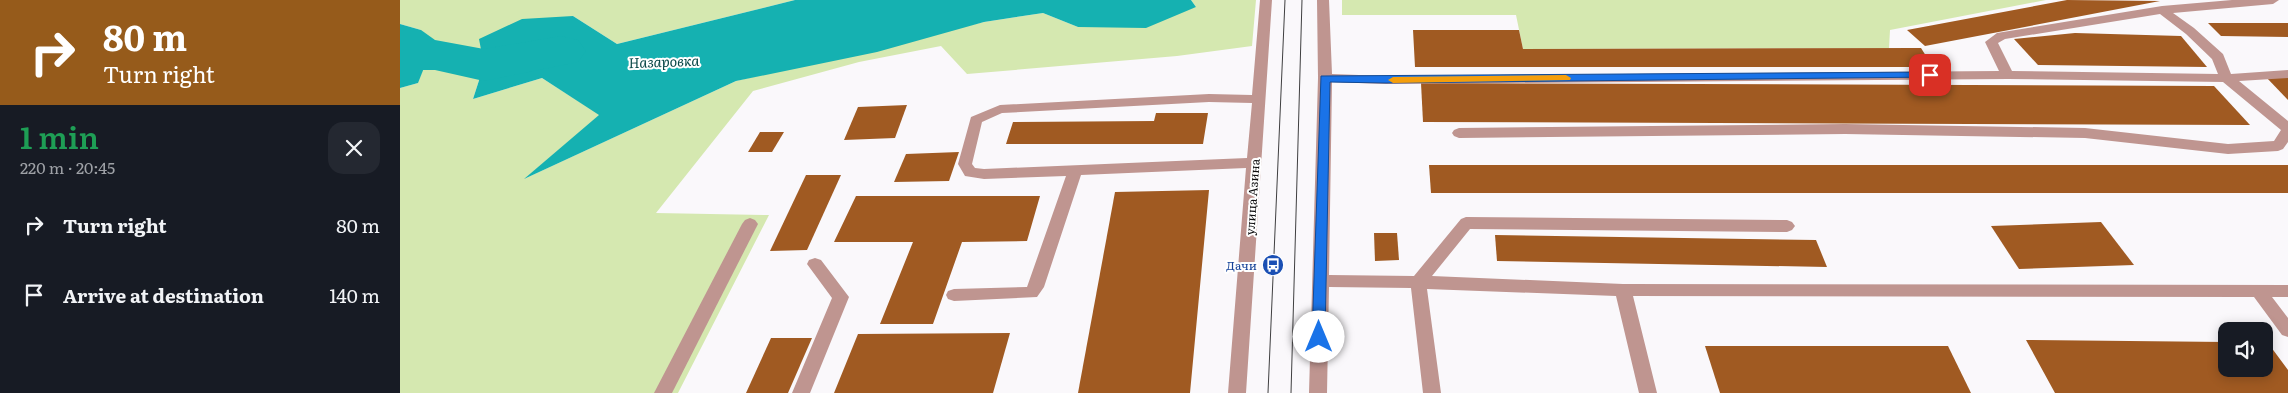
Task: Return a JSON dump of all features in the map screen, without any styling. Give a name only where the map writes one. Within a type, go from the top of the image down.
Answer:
[{"type":"street","name":"улица Азина","points":[[1237,393],[1266,0]]},
{"type":"street","points":[[1318,393],[1319,280],[1325,78],[1323,0]]},
{"type":"street","points":[[2008,75],[1991,42],[2001,36],[2162,10],[2273,0]]},
{"type":"street","points":[[1459,133],[1845,130],[2085,133],[2228,149],[2278,146],[2288,130],[2226,78],[2218,57],[2190,31],[2162,10]]},
{"type":"street","points":[[1325,78],[1386,80],[2008,75],[2226,78],[2288,74]]},
{"type":"street","points":[[1254,163],[984,174],[970,172],[964,164],[976,120],[1000,110],[1209,98],[1259,98]]},
{"type":"street","points":[[954,295],[1031,293],[1036,287],[1075,170]]},
{"type":"street","points":[[1432,393],[1418,282],[1466,222],[1787,226]]},
{"type":"street","points":[[663,393],[750,224]]},
{"type":"street","points":[[801,393],[841,297],[815,264]]},
{"type":"street","points":[[1319,280],[1623,290],[2288,291]]},
{"type":"street","points":[[1623,290],[1648,393]]},
{"type":"street","points":[[2258,290],[2288,330]]},
{"type":"green space","points":[[400,0],[795,0],[617,44],[573,16],[484,65],[473,99],[542,78],[600,115],[526,178],[736,81],[984,22],[1043,13],[1078,27],[1196,7],[1191,0],[1256,0],[1252,46],[1177,56],[967,74],[941,46],[859,62],[753,91],[656,213],[769,215],[678,393],[400,393],[400,88],[418,83],[421,30],[400,24]]},
{"type":"green space","points":[[1342,0],[2046,0],[1890,30],[1889,48],[1523,49],[1516,15],[1342,15]]},
{"type":"water","points":[[795,0],[1191,0],[1196,7],[1146,28],[1078,27],[1043,13],[984,22],[877,52],[736,81],[524,179],[599,115],[542,78],[473,99],[484,65],[479,39],[522,19],[573,16],[617,44]]},
{"type":"water","points":[[400,24],[421,30],[435,40],[418,83],[400,88]]},
{"type":"building","points":[[2067,0],[2160,1],[1925,46],[1907,30]]},
{"type":"building","points":[[2208,23],[2288,23],[2288,37],[2221,36]]},
{"type":"building","points":[[1413,30],[1519,30],[1523,49],[1921,48],[1933,67],[1415,67]]},
{"type":"building","points":[[2075,33],[2181,36],[2207,67],[2038,65],[2014,39]]},
{"type":"building","points":[[2265,76],[2288,76],[2288,100]]},
{"type":"building","points":[[1421,83],[2214,86],[2250,125],[1423,122]]},
{"type":"building","points":[[907,105],[895,138],[844,140],[858,107]]},
{"type":"building","points":[[1156,113],[1208,113],[1203,144],[1006,144],[1013,122],[1154,121]]},
{"type":"building","points":[[760,132],[784,132],[772,152],[748,152]]},
{"type":"building","points":[[959,152],[949,181],[894,182],[906,154]]},
{"type":"building","points":[[1429,165],[2288,165],[2288,193],[1431,193]]},
{"type":"building","points":[[806,175],[841,175],[807,250],[770,251]]},
{"type":"building","points":[[1209,190],[1190,393],[1078,393],[1115,192]]},
{"type":"building","points":[[856,196],[1040,196],[1027,241],[962,242],[933,324],[880,324],[913,242],[834,242]]},
{"type":"building","points":[[2101,222],[2134,265],[2019,269],[1991,226]]},
{"type":"building","points":[[1374,233],[1397,233],[1399,260],[1375,261]]},
{"type":"building","points":[[1495,235],[1816,240],[1827,267],[1497,261]]},
{"type":"building","points":[[1010,333],[993,393],[834,393],[858,334]]},
{"type":"building","points":[[771,338],[812,338],[788,393],[746,393]]},
{"type":"building","points":[[2026,340],[2218,342],[2218,377],[2273,377],[2273,350],[2288,370],[2288,393],[2055,393]]},
{"type":"building","points":[[1705,346],[1948,346],[1971,393],[1720,393]]},
{"type":"waterway","name":"Назаровка","points":[[400,55],[435,55],[484,65],[561,51]]},
{"type":"tram line","points":[[1268,393],[1285,0]]},
{"type":"tram line","points":[[1291,393],[1302,0]]},
{"type":"slow traffic","points":[[1393,80],[1566,78]]},
{"type":"place","name":"Дачи","points":[[1273,265]]},
{"type":"route","points":[[1319,337],[1325,78],[1386,80],[1930,75]]}]
